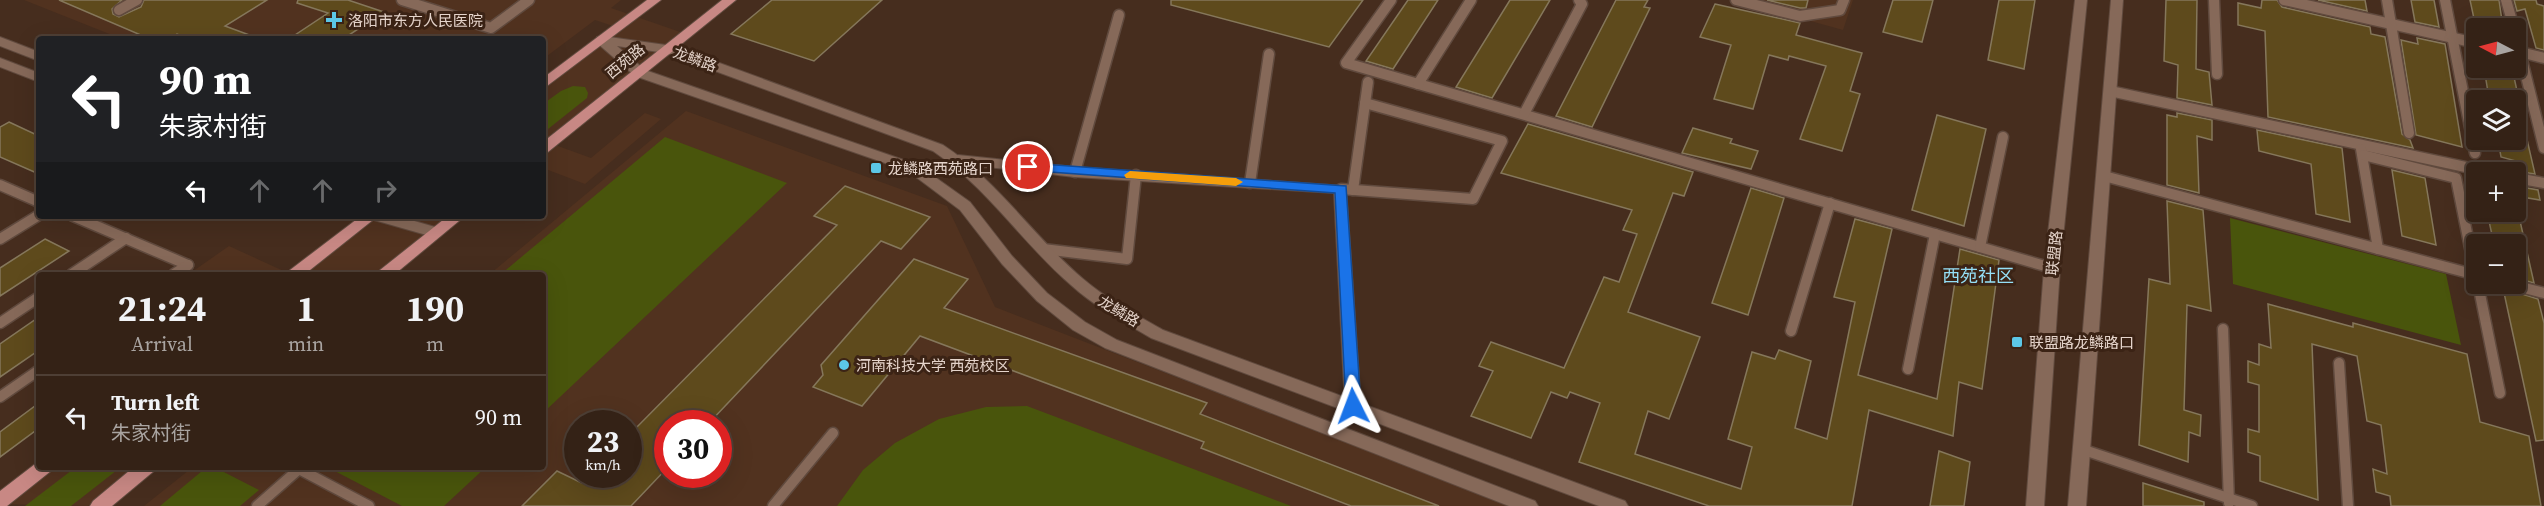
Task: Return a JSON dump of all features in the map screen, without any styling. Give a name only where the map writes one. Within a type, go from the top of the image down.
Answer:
[{"type":"main road","name":"西苑路","points":[[546,83],[652,0]]},
{"type":"main road","name":"西苑路","points":[[546,147],[730,0]]},
{"type":"main road","name":"联盟路","points":[[2035,506],[2052,268],[2080,0]]},
{"type":"main road","points":[[2078,506],[2117,0]]},
{"type":"main road","name":"龙鳞路","points":[[602,40],[669,49],[938,148],[958,160],[993,191],[1043,249],[1095,297],[1157,334],[1619,506]]},
{"type":"main road","name":"龙鳞路","points":[[602,40],[640,73],[913,168],[965,206],[1007,260],[1042,297],[1079,326],[1111,344],[1141,358],[1528,506]]},
{"type":"main road","points":[[0,41],[36,56]]},
{"type":"main road","points":[[3,65],[36,77]]},
{"type":"main road","points":[[958,160],[1075,172],[1347,190],[1353,406]]},
{"type":"main road","points":[[298,272],[367,219]]},
{"type":"main road","points":[[390,219],[437,232]]},
{"type":"main road","points":[[422,219],[437,232]]},
{"type":"main road","points":[[387,272],[454,219]]},
{"type":"main road","points":[[0,501],[40,470]]},
{"type":"main road","points":[[99,506],[143,470]]},
{"type":"lane","points":[[119,10],[137,0]]},
{"type":"lane","points":[[402,0],[491,28],[529,0]]},
{"type":"lane","points":[[1391,0],[1346,63],[2052,268]]},
{"type":"lane","points":[[1418,84],[1471,0]]},
{"type":"lane","points":[[1524,114],[1582,4],[1579,0]]},
{"type":"lane","points":[[1736,0],[1800,16],[1840,10],[1844,0]]},
{"type":"lane","points":[[2214,0],[2217,74]]},
{"type":"lane","points":[[2284,0],[2466,40]]},
{"type":"lane","points":[[2387,0],[2409,133]]},
{"type":"lane","points":[[2445,0],[2475,153]]},
{"type":"lane","points":[[2506,0],[2511,18]]},
{"type":"lane","points":[[1075,172],[1119,15]]},
{"type":"lane","points":[[1250,183],[1269,54]]},
{"type":"lane","points":[[2526,54],[2544,58]]},
{"type":"lane","points":[[2525,78],[2544,148]]},
{"type":"lane","points":[[1365,103],[1502,141],[1473,199],[1347,190],[1368,82]]},
{"type":"lane","points":[[2110,91],[2362,151],[2456,178],[2467,234]]},
{"type":"lane","points":[[1980,247],[2003,137]]},
{"type":"lane","points":[[2362,151],[2466,168]]},
{"type":"lane","points":[[2362,151],[2378,249]]},
{"type":"lane","points":[[1043,249],[1127,260],[1136,176]]},
{"type":"lane","points":[[2103,176],[2466,273]]},
{"type":"lane","points":[[2526,180],[2544,183]]},
{"type":"lane","points":[[0,185],[36,201]]},
{"type":"lane","points":[[1791,332],[1830,203]]},
{"type":"lane","points":[[0,239],[36,216]]},
{"type":"lane","points":[[80,219],[188,265],[177,272]]},
{"type":"lane","points":[[1908,369],[1935,234]]},
{"type":"lane","points":[[75,272],[126,238]]},
{"type":"lane","points":[[2526,288],[2544,293]]},
{"type":"lane","points":[[2480,294],[2500,393]]},
{"type":"lane","points":[[0,323],[36,299]]},
{"type":"lane","points":[[2223,329],[2229,502]]},
{"type":"lane","points":[[2339,363],[2348,506]]},
{"type":"lane","points":[[0,398],[36,372]]},
{"type":"lane","points":[[773,506],[833,433]]},
{"type":"lane","points":[[2081,449],[2229,502],[2252,506]]},
{"type":"lane","points":[[258,506],[299,470]]},
{"type":"lane","points":[[302,470],[369,506]]},
{"type":"shaded area","name":"洛阳市东方人民医院","points":[[24,0],[621,0],[611,8],[683,33],[547,142],[591,158],[645,113],[661,119],[585,184],[546,169],[546,78],[613,26],[595,20],[546,57],[546,36],[114,36]]},
{"type":"shaded area","points":[[1734,0],[1853,0],[1843,30]]},
{"type":"shaded area","name":"河南科技大学 西苑校区","points":[[686,111],[947,206],[995,307],[1509,506],[144,506],[189,470],[546,470],[546,272],[492,272]]},
{"type":"shaded area","points":[[359,219],[448,219],[382,272],[289,272]]},
{"type":"shaded area","points":[[229,246],[286,272],[192,272]]},
{"type":"shaded area","points":[[36,463],[36,470],[133,470],[88,506],[0,504],[0,490]]},
{"type":"green space","points":[[573,86],[585,87],[588,93],[587,98],[546,131],[546,102]]},
{"type":"green space","points":[[665,137],[787,183],[546,410],[546,272],[503,272]]},
{"type":"green space","points":[[2230,218],[2446,274],[2461,345],[2233,284]]},
{"type":"green space","points":[[1027,406],[1291,506],[837,506],[863,470],[895,443],[939,419],[986,407]]},
{"type":"green space","points":[[72,470],[117,470],[71,506],[25,506]]},
{"type":"green space","points":[[203,470],[220,470],[259,490],[240,506],[160,506]]},
{"type":"green space","points":[[333,470],[483,470],[444,506],[402,506]]},
{"type":"building","points":[[59,0],[122,0],[112,9],[113,14],[119,17],[141,7],[144,0],[267,0],[225,26],[252,36],[182,36],[177,34],[174,36],[143,36]]},
{"type":"building","points":[[298,0],[348,0],[384,12],[348,36],[294,36],[328,13],[297,3]]},
{"type":"building","points":[[772,0],[882,0],[814,61],[731,34]]},
{"type":"building","points":[[1171,0],[1363,0],[1329,47],[1171,5]]},
{"type":"building","points":[[1408,0],[1438,0],[1393,69],[1366,61]]},
{"type":"building","points":[[1510,0],[1550,0],[1492,98],[1456,87]]},
{"type":"building","points":[[1616,0],[1648,0],[1644,7],[1650,8],[1592,127],[1556,116]]},
{"type":"building","points":[[1767,0],[1808,0],[1806,8],[1800,8]]},
{"type":"building","points":[[1893,0],[1933,0],[1922,42],[1883,32]]},
{"type":"building","points":[[1999,0],[2035,0],[2024,69],[1988,60]]},
{"type":"building","points":[[2166,0],[2197,0],[2196,69],[2209,72],[2212,105],[2177,98],[2178,65],[2164,61]]},
{"type":"building","points":[[2262,0],[2277,0],[2282,7],[2370,27],[2371,34],[2385,37],[2402,134],[2410,140],[2413,148],[2268,117],[2265,31],[2238,25],[2238,3],[2261,8]]},
{"type":"building","points":[[2318,0],[2365,0],[2367,11]]},
{"type":"building","points":[[2411,0],[2434,0],[2439,27],[2415,22]]},
{"type":"building","points":[[2470,0],[2499,0],[2502,18],[2474,18]]},
{"type":"building","points":[[2514,0],[2536,0],[2537,4],[2544,6],[2544,50],[2536,48],[2525,9],[2517,11]]},
{"type":"building","points":[[1715,4],[1800,23],[1796,35],[1862,53],[1850,91],[1860,94],[1842,151],[1800,139],[1826,66],[1789,56],[1788,60],[1769,55],[1753,109],[1714,99],[1731,45],[1700,37]]},
{"type":"building","points":[[2417,38],[2445,44],[2462,147],[2416,135],[2401,40],[2418,44]]},
{"type":"building","points":[[2486,78],[2514,78],[2517,90],[2488,90]]},
{"type":"building","points":[[2177,113],[2212,120],[2212,140],[2197,136],[2199,193],[2167,185],[2167,115],[2177,117]]},
{"type":"building","points":[[1937,115],[1986,129],[1964,226],[1912,210]]},
{"type":"building","points":[[9,122],[36,135],[36,173],[0,157],[0,127]]},
{"type":"building","points":[[1528,124],[1693,172],[1684,196],[1673,193],[1628,312],[1700,337],[1669,419],[1648,411],[1635,454],[1741,489],[1752,447],[1728,439],[1752,352],[1775,359],[1779,350],[1811,361],[1795,428],[1827,439],[1855,302],[1834,297],[1855,219],[1892,229],[1858,375],[1937,399],[1960,249],[1999,260],[1982,389],[1959,382],[1953,436],[1869,410],[1852,506],[1709,506],[1579,462],[1600,403],[1570,392],[1567,398],[1551,392],[1531,438],[1471,416],[1493,371],[1479,366],[1491,342],[1564,368],[1604,277],[1619,282],[1637,234],[1623,230],[1632,210],[1501,173]]},
{"type":"building","points":[[1693,128],[1732,139],[1730,143],[1758,151],[1751,169],[1682,153]]},
{"type":"building","points":[[2257,130],[2342,148],[2350,222],[2316,214],[2311,164],[2259,151]]},
{"type":"building","points":[[2526,134],[2535,174],[2526,173],[2526,162],[2516,162],[2501,157],[2500,150],[2526,150]]},
{"type":"building","points":[[2392,170],[2425,178],[2436,245],[2402,236]]},
{"type":"building","points":[[845,186],[930,217],[901,249],[881,241],[721,410],[654,410],[654,482],[631,506],[522,506],[557,471],[564,474],[564,488],[642,488],[642,422],[837,225],[814,216]]},
{"type":"building","points":[[1751,188],[1784,198],[1748,315],[1712,303]]},
{"type":"building","points":[[2526,188],[2538,190],[2540,200],[2526,198]]},
{"type":"building","points":[[2167,201],[2203,210],[2211,311],[2187,305],[2184,410],[2201,415],[2200,436],[2189,432],[2188,462],[2139,445],[2149,279],[2170,284]]},
{"type":"building","points":[[2489,222],[2520,222],[2523,234],[2492,234]]},
{"type":"building","points":[[45,239],[69,251],[0,296],[0,268]]},
{"type":"building","points":[[2526,248],[2534,283],[2526,281]]},
{"type":"building","points":[[914,259],[968,279],[944,308],[1207,403],[1200,414],[1439,506],[1351,506],[1201,448],[1204,442],[920,336],[862,406],[813,387],[823,375],[821,365]]},
{"type":"building","points":[[2504,294],[2522,294],[2538,299],[2544,323],[2544,440],[2536,441]]},
{"type":"building","points":[[2268,304],[2353,327],[2353,323],[2467,354],[2480,422],[2529,436],[2541,506],[2391,506],[2390,496],[2376,492],[2373,469],[2387,474],[2381,425],[2367,421],[2357,356],[2312,344],[2318,500],[2260,481],[2260,456],[2248,452],[2248,429],[2259,432],[2259,385],[2248,382],[2248,361],[2259,365],[2259,344],[2271,348]]},
{"type":"building","points":[[36,319],[36,352],[0,377],[0,344]]},
{"type":"building","points":[[36,405],[36,430],[0,457],[0,432]]},
{"type":"building","points":[[1939,451],[1970,462],[1964,506],[1930,506]]},
{"type":"building","points":[[2143,483],[2204,502],[2204,506],[2143,506]]},
{"type":"slow traffic","points":[[1130,175],[1236,182]]},
{"type":"place","name":"洛阳市东方人民医院","points":[[334,20]]},
{"type":"place","name":"龙鳞路西苑路口","points":[[876,168]]},
{"type":"place","name":"联盟路龙鳞路口","points":[[2017,342]]},
{"type":"place","name":"河南科技大学 西苑校区","points":[[844,365]]},
{"type":"district","name":"西苑社区","points":[[1978,275]]},
{"type":"route","points":[[1028,167],[1341,189],[1353,406]]}]
